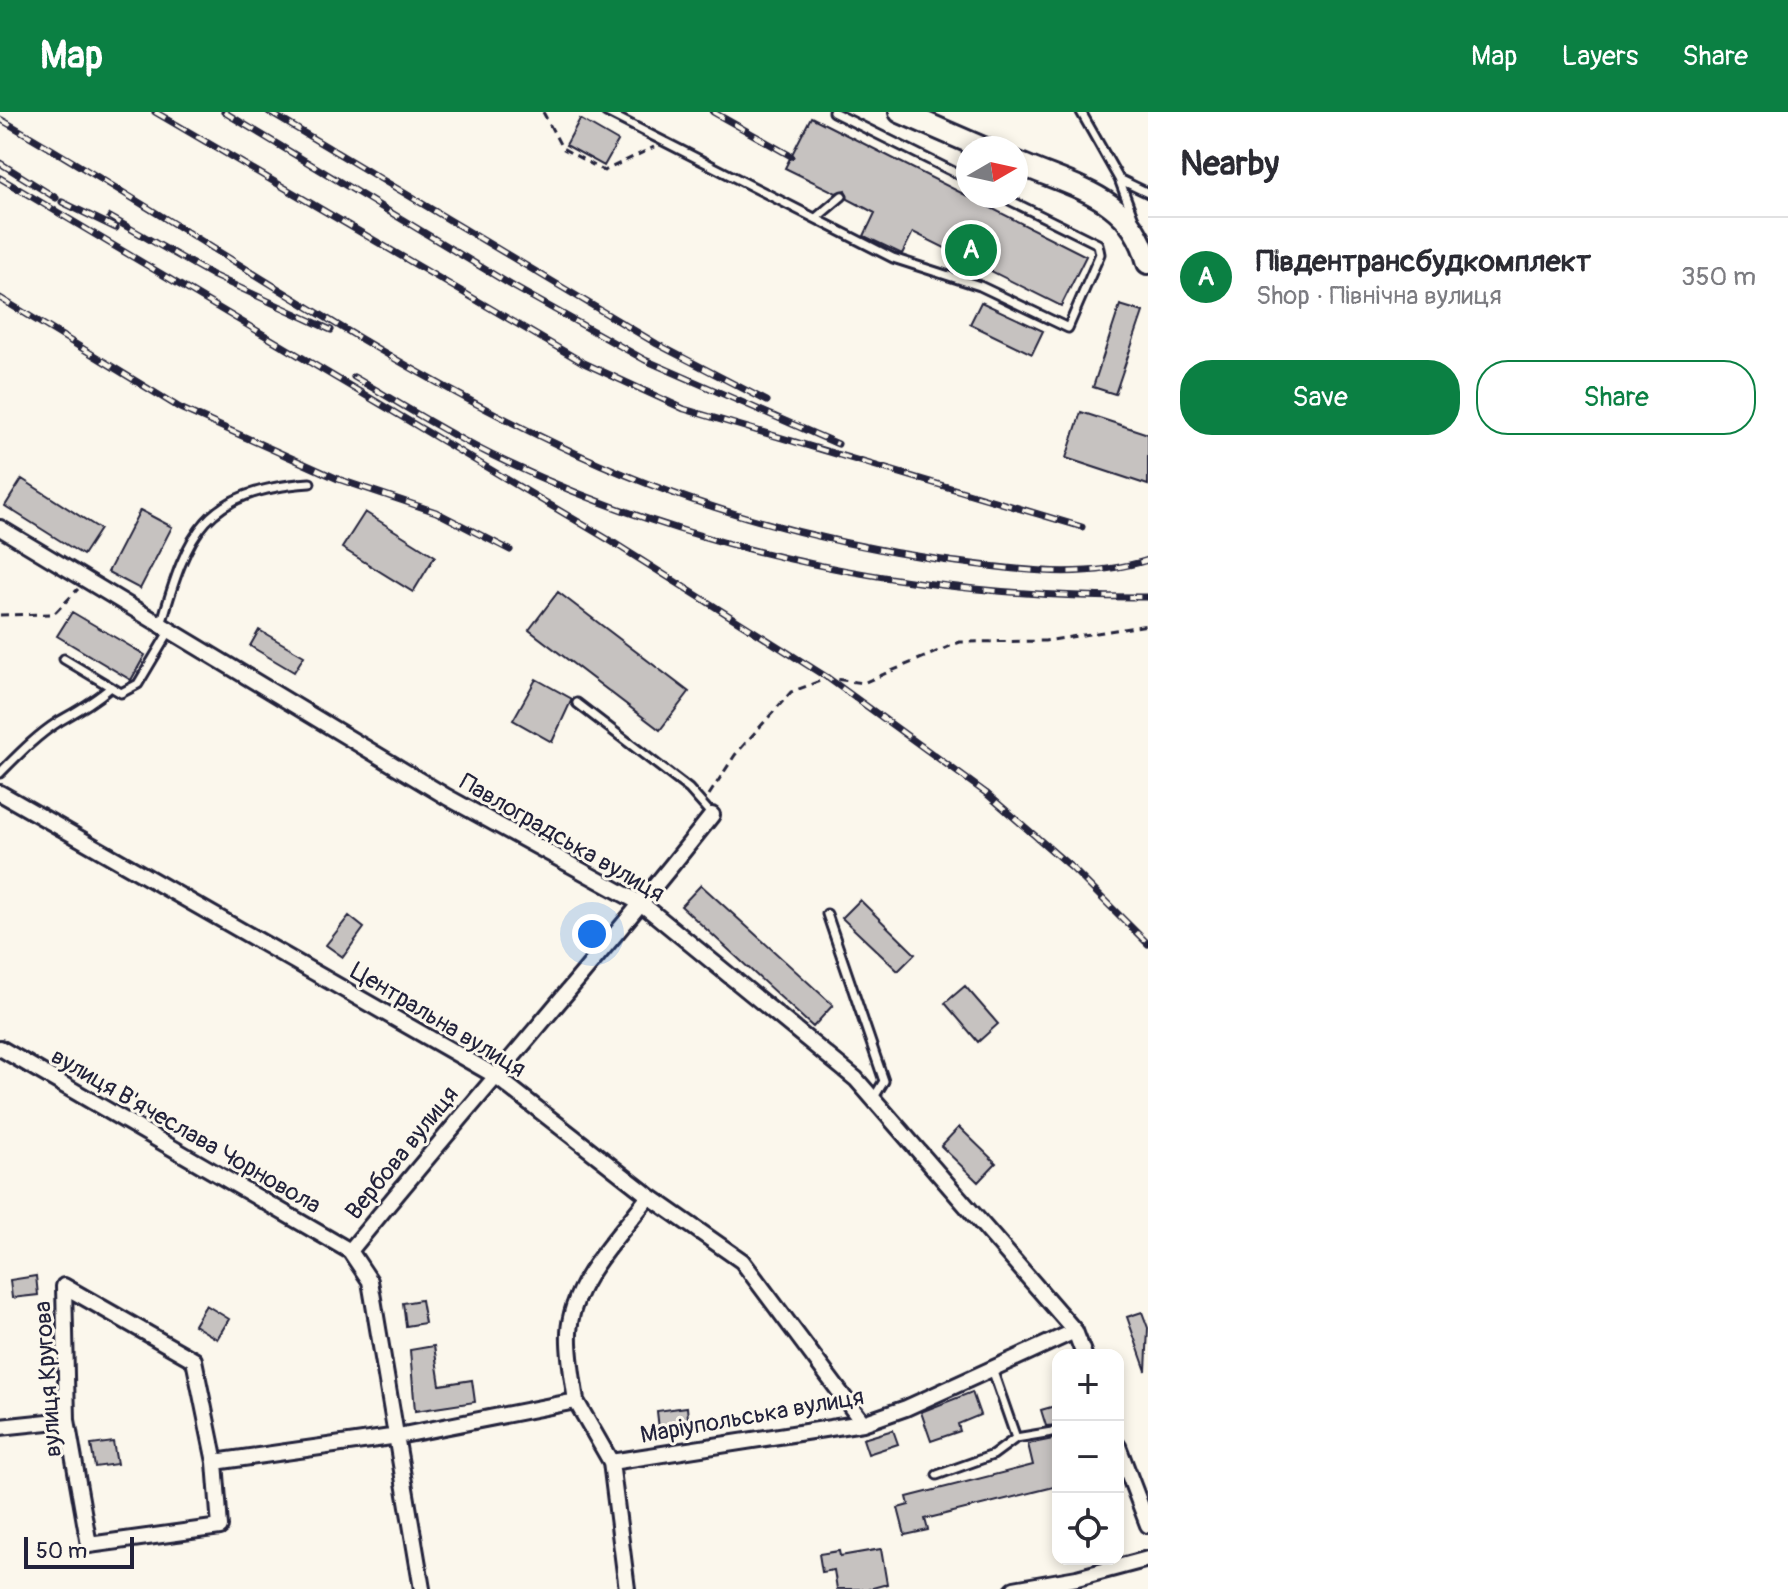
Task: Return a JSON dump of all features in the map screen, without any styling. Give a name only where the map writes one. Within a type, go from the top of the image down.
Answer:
[{"type":"street","points":[[900,112],[956,136]]},
{"type":"street","points":[[1028,167],[1112,204],[1127,216],[1141,236],[1148,263]]},
{"type":"street","name":"Павлоградська вулиця","points":[[0,528],[447,797],[642,904],[856,1079],[1075,1331],[1082,1349]]},
{"type":"street","name":"Центральна вулиця","points":[[0,793],[494,1075],[649,1196],[742,1261],[863,1423]]},
{"type":"street","name":"Вербова вулиця","points":[[422,1589],[370,1281],[350,1251],[494,1075],[642,904],[707,810]]},
{"type":"street","name":"вулиця В'ячеслава Чорновола","points":[[0,1048],[350,1251]]},
{"type":"street","name":"Маріупольська вулиця","points":[[627,1589],[611,1462],[576,1401],[569,1332],[574,1306],[584,1283],[649,1196]]},
{"type":"street","name":"вулиця Кругова","points":[[64,1286],[194,1360],[215,1462],[220,1527],[89,1545],[67,1420],[64,1286]]},
{"type":"street","name":"Маріупольська вулиця","points":[[611,1462],[863,1423],[906,1408],[1075,1331]]},
{"type":"street","points":[[215,1462],[398,1436],[576,1401]]},
{"type":"street","points":[[0,1427],[67,1420]]},
{"type":"street","points":[[1124,1462],[1148,1525]]},
{"type":"street","points":[[1014,1589],[1070,1584],[1148,1559]]},
{"type":"lane","points":[[606,112],[893,258],[980,286],[1068,328],[1100,254],[1098,244],[1025,208]]},
{"type":"lane","points":[[833,112],[956,173]]},
{"type":"lane","points":[[1081,112],[1119,179],[1141,236]]},
{"type":"lane","points":[[1119,179],[1148,193]]},
{"type":"lane","points":[[816,218],[842,196]]},
{"type":"lane","points":[[64,659],[121,693],[138,684],[165,627],[179,564],[195,531],[232,499],[277,486],[310,483]]},
{"type":"lane","points":[[0,773],[37,738],[57,723],[88,708],[111,687]]},
{"type":"lane","points":[[577,703],[689,789],[707,810]]},
{"type":"lane","points":[[827,914],[884,1081],[873,1099]]},
{"type":"lane","points":[[992,1369],[1016,1438]]},
{"type":"lane","points":[[937,1475],[993,1455],[1016,1438],[1052,1432]]},
{"type":"path","points":[[543,112],[562,148],[604,171],[666,142]]},
{"type":"path","points":[[0,615],[54,614],[86,580]]},
{"type":"path","points":[[707,810],[735,755],[791,692],[828,678],[863,683],[960,642],[1045,641],[1148,625]]},
{"type":"building","points":[[811,117],[956,190],[956,208],[991,208],[1086,256],[1061,306],[913,232],[902,254],[864,236],[875,213],[848,199],[845,190],[836,193],[785,168]]},
{"type":"building","points":[[580,119],[618,141],[604,166],[566,145]]},
{"type":"building","points":[[981,302],[1043,331],[1032,354],[970,324]]},
{"type":"building","points":[[1120,305],[1143,312],[1115,394],[1093,387]]},
{"type":"building","points":[[1081,412],[1148,434],[1148,485],[1066,458]]},
{"type":"building","points":[[22,479],[100,529],[83,555],[5,506]]},
{"type":"building","points":[[140,510],[172,527],[140,589],[108,572]]},
{"type":"building","points":[[365,512],[435,556],[413,592],[342,548]]},
{"type":"building","points":[[558,592],[689,692],[660,730],[529,630]]},
{"type":"building","points":[[72,612],[145,655],[131,680],[57,636]]},
{"type":"building","points":[[259,630],[304,656],[294,672],[250,646]]},
{"type":"building","points":[[536,679],[572,699],[552,742],[513,720]]},
{"type":"building","points":[[701,885],[833,1005],[813,1027],[681,906]]},
{"type":"building","points":[[860,900],[915,954],[898,971],[842,918]]},
{"type":"building","points":[[349,916],[364,928],[343,957],[326,945]]},
{"type":"building","points":[[965,986],[998,1024],[978,1042],[945,1003]]},
{"type":"building","points":[[959,1127],[996,1163],[978,1182],[941,1146]]},
{"type":"building","points":[[36,1276],[38,1295],[12,1298],[10,1280]]},
{"type":"building","points":[[421,1300],[425,1323],[406,1326],[403,1303]]},
{"type":"building","points":[[206,1305],[229,1319],[217,1339],[194,1325]]},
{"type":"building","points":[[1142,1312],[1148,1328],[1146,1371],[1127,1317]]},
{"type":"building","points":[[434,1346],[440,1385],[472,1380],[475,1402],[415,1411],[410,1350]]},
{"type":"building","points":[[972,1392],[980,1415],[958,1424],[960,1431],[931,1441],[921,1412]]},
{"type":"building","points":[[687,1407],[689,1430],[660,1438],[657,1411]]},
{"type":"building","points":[[1052,1407],[1052,1426],[1046,1426],[1041,1410]]},
{"type":"building","points":[[893,1430],[898,1444],[868,1454],[863,1439]]},
{"type":"building","points":[[1052,1439],[1052,1487],[925,1519],[928,1530],[905,1535],[898,1508],[909,1505],[907,1497],[1033,1465],[1028,1444]]},
{"type":"building","points":[[113,1442],[117,1464],[95,1467],[91,1445]]},
{"type":"building","points":[[881,1549],[887,1584],[869,1589],[837,1589],[834,1570],[822,1572],[819,1554],[839,1551],[840,1556]]},
{"type":"railway","points":[[155,112],[584,363],[684,409],[1082,527]]},
{"type":"railway","points":[[224,112],[516,288],[645,360],[838,444]]},
{"type":"railway","points":[[269,112],[657,344],[767,401]]},
{"type":"railway","points":[[713,112],[791,156]]},
{"type":"railway","points":[[0,119],[413,369],[556,444],[648,484],[744,517],[794,530],[942,560],[1071,572],[1148,560]]},
{"type":"railway","points":[[0,163],[56,198]]},
{"type":"railway","points":[[0,178],[614,543],[828,678],[986,793],[1072,868],[1148,944]]},
{"type":"railway","points":[[62,202],[116,228]]},
{"type":"railway","points":[[110,217],[212,275],[331,330]]},
{"type":"railway","points":[[0,298],[180,408],[338,479],[436,512],[510,550]]},
{"type":"railway","points":[[354,377],[502,460],[657,522],[736,546],[817,565],[981,590],[1148,597]]},
{"type":"place","name":"Південтрансбудкомплект","points":[[971,250]]}]
